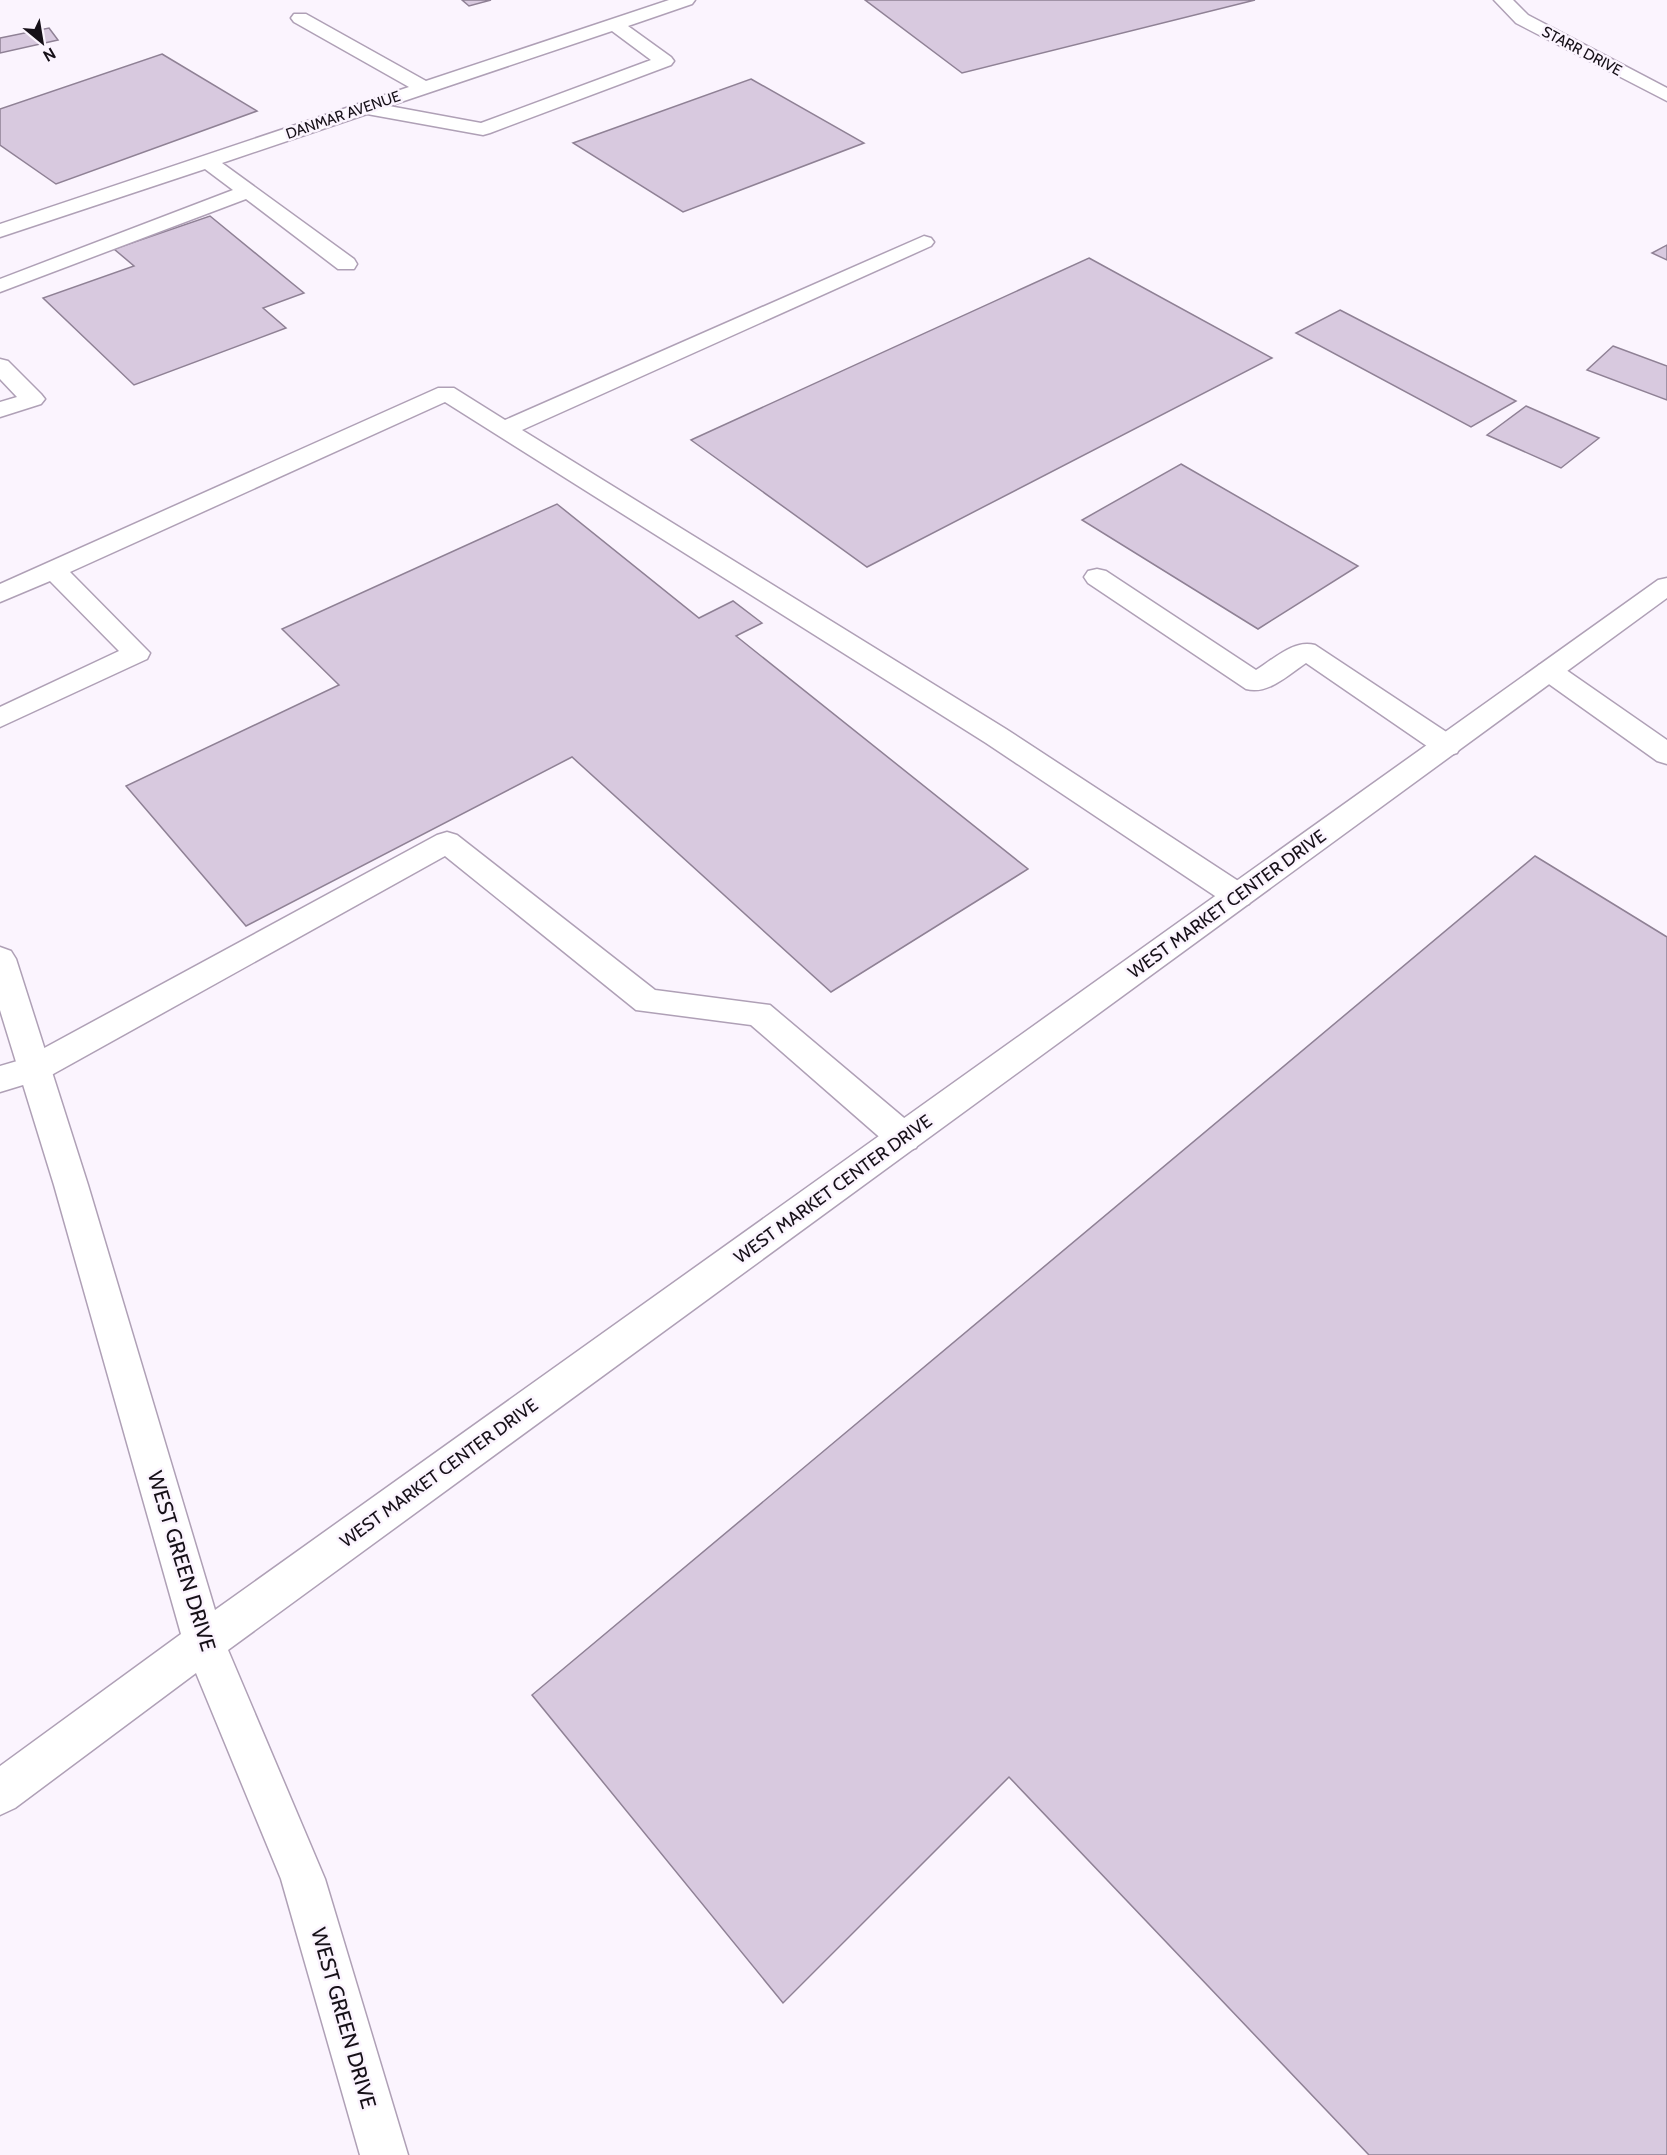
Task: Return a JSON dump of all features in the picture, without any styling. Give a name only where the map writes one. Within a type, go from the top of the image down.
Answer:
[{"type":"main road","name":"DANMAR AVENUE","points":[[0,231],[686,0]]},
{"type":"main road","name":"STARR DRIVE","points":[[1503,0],[1522,19],[1667,96]]},
{"type":"main road","points":[[300,18],[424,88]]},
{"type":"main road","points":[[366,108],[483,129],[665,61],[614,24]]},
{"type":"main road","points":[[207,161],[346,264]]},
{"type":"main road","points":[[0,286],[248,191]]},
{"type":"main road","points":[[504,429],[924,242]]},
{"type":"main road","points":[[0,366],[33,399],[0,410]]},
{"type":"main road","points":[[0,594],[446,393],[996,736],[1238,896]]},
{"type":"main road","points":[[0,718],[137,653],[53,570]]},
{"type":"main road","points":[[1097,577],[1256,683],[1306,651],[1447,746]]},
{"type":"main road","name":"WEST MARKET CENTER DRIVE","points":[[0,1793],[204,1642],[1667,586]]},
{"type":"main road","points":[[1550,671],[1667,754]]},
{"type":"main road","points":[[0,1079],[34,1069],[447,842],[647,1001],[759,1014],[904,1138]]},
{"type":"main road","name":"WEST GREEN DRIVE","points":[[0,959],[71,1185],[204,1642],[303,1879],[384,2155]]},
{"type":"building","points":[[462,0],[491,0],[469,6]]},
{"type":"building","points":[[865,0],[1255,0],[962,73]]},
{"type":"building","points":[[49,28],[58,40],[0,53],[0,38]]},
{"type":"building","points":[[162,54],[257,111],[56,184],[0,145],[0,109]]},
{"type":"building","points":[[751,79],[864,143],[683,212],[573,143]]},
{"type":"building","points":[[210,216],[304,293],[263,308],[286,328],[134,385],[43,298],[134,266],[114,249]]},
{"type":"building","points":[[1667,245],[1667,260],[1652,253]]},
{"type":"building","points":[[1089,258],[1272,358],[867,567],[691,440]]},
{"type":"building","points":[[1340,310],[1516,401],[1471,427],[1296,333]]},
{"type":"building","points":[[1613,346],[1667,366],[1667,400],[1587,370]]},
{"type":"building","points":[[1526,406],[1599,438],[1561,468],[1487,435]]},
{"type":"building","points":[[1181,464],[1358,566],[1258,629],[1082,520]]},
{"type":"building","points":[[557,504],[699,618],[733,601],[762,623],[736,636],[1028,869],[831,992],[572,757],[246,926],[126,786],[339,685],[282,629]]},
{"type":"building","points":[[1535,856],[1667,937],[1667,2155],[1369,2155],[1009,1777],[783,2003],[532,1695]]}]
